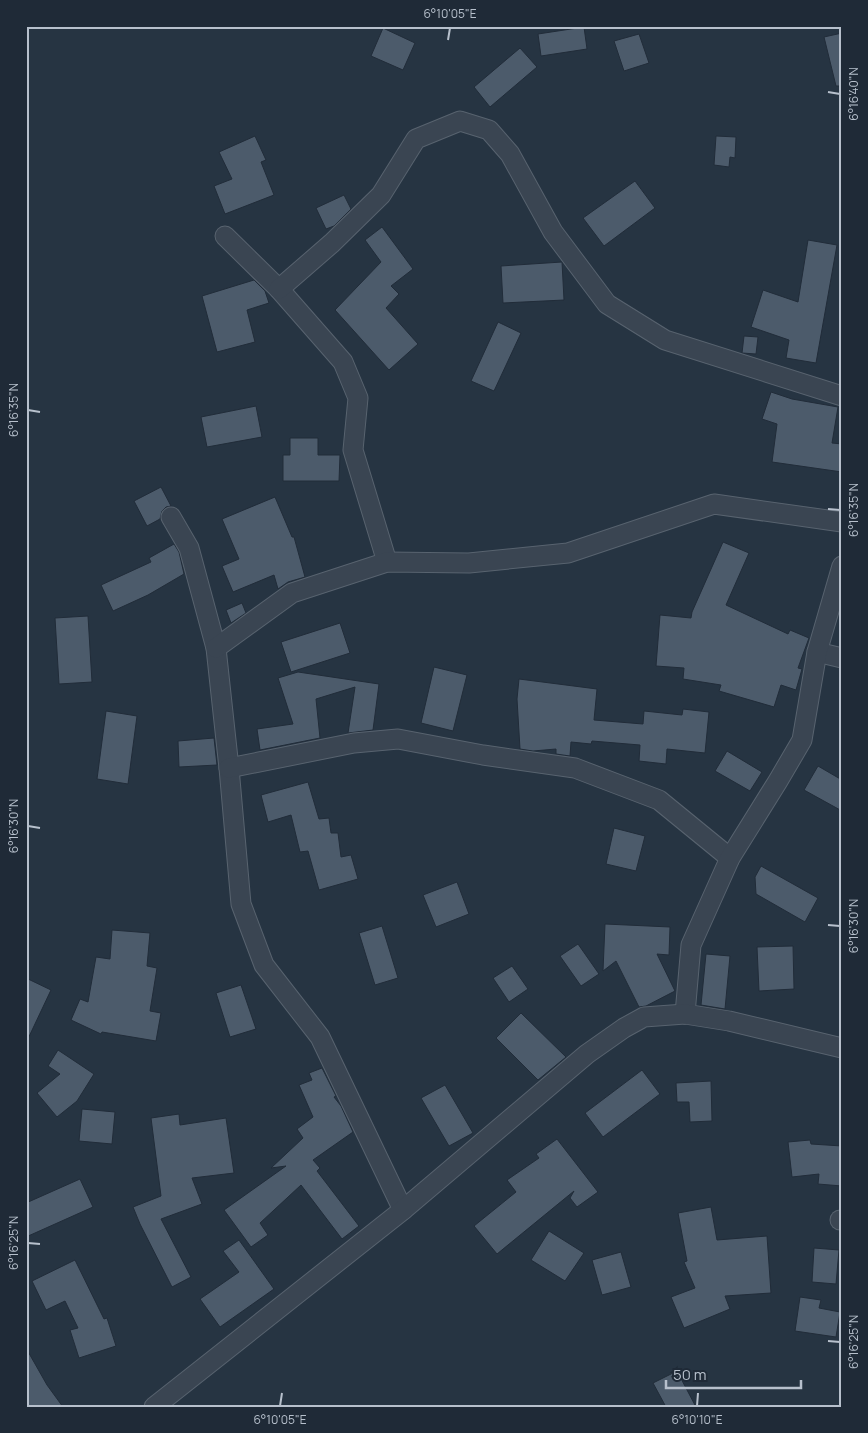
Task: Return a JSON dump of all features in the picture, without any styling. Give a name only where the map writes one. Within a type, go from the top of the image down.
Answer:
[{"type":"street","points":[[279,289],[332,243],[381,195],[416,139],[460,121],[489,130],[510,154],[553,232],[606,304],[665,340],[842,396]]},
{"type":"street","points":[[225,236],[279,289],[343,362],[358,398],[353,450],[387,562]]},
{"type":"street","points":[[216,648],[292,592],[387,562],[469,563],[568,553],[714,504],[842,522]]},
{"type":"street","points":[[171,517],[189,548],[216,648],[241,904],[264,966],[320,1037],[403,1210]]},
{"type":"street","points":[[685,1014],[691,945],[730,858],[802,740],[817,652],[842,566]]},
{"type":"street","points":[[817,652],[842,658]]},
{"type":"street","points":[[229,768],[354,743],[398,740],[483,755],[575,768],[659,800],[730,858]]},
{"type":"street","points":[[154,1407],[403,1210],[587,1054],[624,1028],[644,1017],[685,1014],[729,1021],[842,1048]]},
{"type":"building","points":[[584,27],[587,49],[541,56],[538,34]]},
{"type":"building","points":[[383,28],[415,43],[403,70],[371,56]]},
{"type":"building","points":[[842,33],[842,86],[836,86],[824,37]]},
{"type":"building","points":[[639,34],[649,63],[624,71],[614,41]]},
{"type":"building","points":[[520,48],[537,67],[490,107],[474,87]]},
{"type":"building","points":[[255,136],[266,160],[261,162],[274,195],[225,214],[214,186],[232,179],[219,152]]},
{"type":"building","points":[[716,136],[736,137],[735,158],[730,157],[729,167],[714,165]]},
{"type":"building","points":[[635,181],[655,208],[604,246],[583,218]]},
{"type":"building","points":[[344,195],[351,209],[334,226],[326,229],[316,208]]},
{"type":"building","points":[[382,227],[413,269],[391,286],[399,294],[386,308],[418,344],[389,370],[335,310],[381,262],[365,240]]},
{"type":"building","points":[[808,240],[837,245],[816,363],[786,358],[789,340],[751,327],[763,290],[798,302]]},
{"type":"building","points":[[562,262],[564,300],[503,303],[501,266]]},
{"type":"building","points":[[254,280],[265,291],[269,303],[247,310],[255,342],[217,352],[202,296]]},
{"type":"building","points":[[498,322],[521,333],[494,391],[471,381]]},
{"type":"building","points":[[744,336],[758,337],[756,354],[742,353]]},
{"type":"building","points":[[771,392],[792,399],[838,407],[832,443],[842,444],[842,472],[772,462],[777,424],[762,419]]},
{"type":"building","points":[[256,406],[262,437],[207,447],[201,417]]},
{"type":"building","points":[[290,438],[318,438],[318,455],[340,455],[339,481],[283,481],[283,455],[290,455]]},
{"type":"building","points":[[161,487],[171,506],[166,507],[162,511],[160,519],[147,526],[134,501]]},
{"type":"building","points":[[275,497],[292,537],[294,537],[305,577],[288,582],[278,589],[274,575],[233,592],[222,566],[239,559],[222,519]]},
{"type":"building","points":[[723,542],[749,553],[726,605],[788,634],[790,630],[809,638],[798,668],[802,669],[796,690],[781,685],[774,707],[719,691],[721,685],[683,679],[684,668],[656,666],[660,615],[691,618]]},
{"type":"building","points":[[174,544],[179,552],[184,574],[148,595],[113,611],[101,585],[151,562],[149,558]]},
{"type":"building","points":[[242,603],[246,613],[231,623],[226,610]]},
{"type":"building","points":[[88,616],[92,682],[59,684],[55,618]]},
{"type":"building","points":[[340,623],[350,653],[291,672],[281,642]]},
{"type":"building","points":[[434,667],[467,675],[453,731],[421,723]]},
{"type":"building","points":[[298,672],[379,684],[373,730],[348,733],[355,687],[316,699],[320,738],[260,750],[257,729],[293,724],[278,678]]},
{"type":"building","points":[[519,679],[597,689],[594,720],[643,724],[644,711],[682,715],[683,709],[709,712],[705,753],[667,749],[666,764],[639,761],[640,745],[592,741],[591,744],[571,742],[570,756],[556,754],[556,749],[533,751],[520,749],[517,699]]},
{"type":"building","points":[[106,711],[137,716],[128,784],[97,779]]},
{"type":"building","points":[[214,738],[217,765],[179,767],[178,741]]},
{"type":"building","points":[[727,751],[762,772],[750,791],[715,771]]},
{"type":"building","points":[[818,766],[842,780],[842,811],[804,790]]},
{"type":"building","points":[[308,782],[319,819],[329,818],[331,833],[338,833],[341,857],[351,855],[358,879],[319,890],[308,851],[300,852],[291,815],[268,822],[261,795]]},
{"type":"building","points":[[614,828],[645,836],[636,871],[606,864]]},
{"type":"building","points":[[761,866],[818,898],[805,922],[756,894],[755,877]]},
{"type":"building","points":[[457,882],[469,914],[436,927],[423,895]]},
{"type":"building","points":[[605,924],[670,927],[669,955],[657,954],[675,991],[646,1006],[639,1007],[616,961],[603,971]]},
{"type":"building","points":[[382,926],[398,978],[375,985],[359,933]]},
{"type":"building","points":[[112,930],[150,933],[147,966],[157,968],[150,1011],[161,1013],[156,1041],[102,1032],[101,1034],[71,1020],[80,999],[88,1002],[96,957],[110,959]]},
{"type":"building","points":[[578,944],[599,974],[581,986],[560,956]]},
{"type":"building","points":[[793,946],[794,989],[759,991],[757,947]]},
{"type":"building","points":[[706,954],[730,956],[725,1009],[701,1005]]},
{"type":"building","points":[[512,966],[528,989],[509,1002],[493,978]]},
{"type":"building","points":[[26,978],[51,990],[26,1043]]},
{"type":"building","points":[[241,985],[256,1029],[230,1037],[216,993]]},
{"type":"building","points":[[521,1013],[566,1057],[538,1080],[496,1038]]},
{"type":"building","points":[[58,1050],[94,1074],[77,1101],[57,1117],[37,1093],[60,1074],[48,1066]]},
{"type":"building","points":[[322,1068],[336,1096],[334,1097],[341,1106],[353,1132],[313,1160],[320,1168],[317,1171],[359,1226],[342,1239],[301,1185],[260,1223],[268,1235],[251,1247],[224,1210],[286,1166],[271,1168],[303,1138],[297,1129],[313,1117],[299,1085],[312,1080],[309,1073]]},
{"type":"building","points":[[642,1070],[660,1094],[603,1137],[585,1113]]},
{"type":"building","points":[[711,1081],[712,1121],[690,1122],[689,1102],[677,1102],[676,1083]]},
{"type":"building","points":[[445,1085],[473,1133],[449,1146],[421,1098]]},
{"type":"building","points":[[82,1109],[115,1112],[112,1144],[79,1141]]},
{"type":"building","points":[[179,1114],[180,1125],[226,1118],[234,1173],[192,1178],[202,1204],[161,1219],[191,1277],[172,1287],[133,1207],[161,1196],[151,1118]]},
{"type":"building","points":[[557,1139],[598,1192],[577,1207],[570,1198],[574,1191],[497,1254],[474,1226],[516,1192],[507,1180],[539,1158],[536,1154]]},
{"type":"building","points":[[810,1140],[811,1144],[842,1146],[842,1186],[818,1184],[819,1174],[792,1177],[788,1142]]},
{"type":"building","points":[[80,1179],[93,1207],[26,1237],[26,1203]]},
{"type":"building","points":[[711,1207],[717,1240],[767,1236],[771,1293],[725,1296],[730,1309],[684,1328],[671,1297],[695,1288],[684,1262],[687,1261],[678,1213]]},
{"type":"building","points":[[549,1231],[584,1253],[565,1281],[531,1260]]},
{"type":"building","points":[[239,1240],[274,1289],[220,1327],[200,1299],[239,1272],[223,1251]]},
{"type":"building","points":[[814,1248],[839,1250],[836,1284],[812,1282]]},
{"type":"building","points":[[621,1252],[631,1287],[602,1295],[592,1260]]},
{"type":"building","points":[[75,1260],[104,1319],[107,1318],[116,1346],[79,1358],[70,1330],[78,1328],[65,1301],[46,1310],[32,1281]]},
{"type":"building","points":[[800,1297],[821,1300],[819,1308],[840,1312],[836,1337],[795,1331]]},
{"type":"building","points":[[26,1348],[47,1385],[63,1407],[26,1407]]},
{"type":"building","points":[[677,1371],[696,1407],[666,1407],[653,1383]]}]
